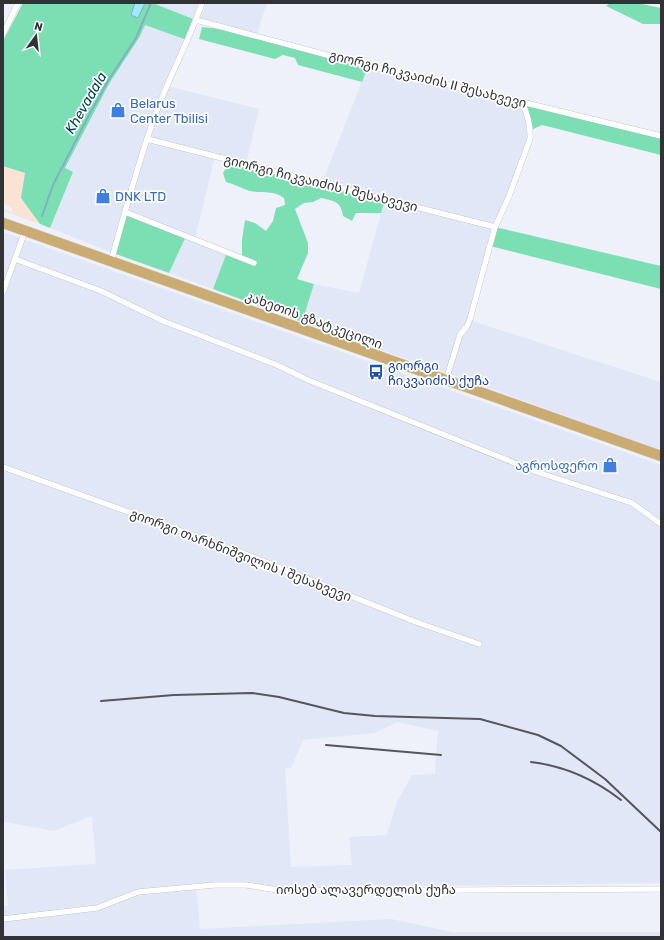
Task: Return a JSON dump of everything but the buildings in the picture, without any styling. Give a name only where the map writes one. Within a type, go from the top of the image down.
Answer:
[{"type":"highway","name":"კახეთის გზატკეცილი","points":[[3,223],[661,456]]},
{"type":"street","points":[[3,34],[18,3]]},
{"type":"street","points":[[111,262],[147,138],[202,3]]},
{"type":"street","name":"გიორგი ჩიკვაიძის II შესახვევი","points":[[196,20],[368,66],[661,136]]},
{"type":"street","points":[[446,380],[460,335],[470,319],[495,227],[508,199],[530,139],[531,130],[522,102]]},
{"type":"street","name":"გიორგი ჩიკვაიძის I შესახვევი","points":[[147,138],[495,227]]},
{"type":"street","points":[[125,212],[254,263]]},
{"type":"street","points":[[3,292],[26,231]]},
{"type":"street","points":[[15,259],[101,291],[163,321],[276,365],[308,380],[530,469],[632,503],[661,524]]},
{"type":"street","name":"გიორგი თარხნიშვილის I შესახვევი","points":[[3,467],[240,552],[416,622],[479,644]]},
{"type":"street","name":"იოსებ ალავერდელის ქუჩა","points":[[3,919],[97,908],[138,892],[214,885],[246,885],[284,891],[661,889]]},
{"type":"shaded area","points":[[267,3],[256,36],[196,20],[154,4]]},
{"type":"shaded area","points":[[145,24],[187,40],[167,86],[259,109],[246,164],[215,156],[195,239],[227,252],[213,289],[169,273],[185,236],[113,253],[50,228],[73,172],[65,169],[110,82],[139,38]]},
{"type":"shaded area","points":[[368,66],[522,102],[531,130],[495,227],[470,319],[460,335],[447,373],[302,322],[314,284],[359,293],[385,199],[322,183]]},
{"type":"shaded area","points":[[3,166],[25,173],[21,198],[40,224],[3,211],[3,209],[13,213],[11,207],[3,203]]},
{"type":"shaded area","points":[[3,232],[661,465],[661,883],[287,888],[247,884],[196,883],[200,929],[391,919],[452,932],[661,932],[661,937],[3,937],[3,906],[8,906],[5,870],[96,864],[92,816],[54,831],[5,822],[3,820]],"holes":[[[397,722],[438,731],[435,774],[412,775],[397,802],[387,835],[349,837],[352,865],[291,867],[285,768],[291,768],[303,740],[375,733]]]},
{"type":"shaded area","points":[[472,321],[661,382],[661,450],[450,374],[462,336]]},
{"type":"green space","points":[[23,3],[135,3],[131,15],[143,8],[145,3],[155,3],[196,20],[187,40],[145,25],[139,38],[110,82],[65,168],[73,172],[50,228],[40,224],[21,198],[25,173],[3,166],[3,41]]},
{"type":"green space","points":[[610,3],[637,3],[661,8],[661,24],[643,24],[606,6]]},
{"type":"green space","points":[[202,27],[237,31],[368,66],[362,82],[298,65],[295,58],[283,55],[275,59],[199,39]]},
{"type":"green space","points":[[522,102],[661,136],[661,155],[542,125],[531,130]]},
{"type":"green space","points":[[246,164],[385,199],[381,213],[356,213],[352,221],[343,216],[341,207],[336,202],[321,198],[313,202],[304,203],[295,209],[308,243],[308,253],[297,279],[314,284],[302,322],[213,289],[227,252],[242,258],[242,240],[245,220],[255,223],[266,231],[273,221],[276,208],[285,205],[284,198],[279,195],[250,191],[226,182],[223,173],[227,166]]},
{"type":"green space","points":[[125,212],[186,236],[169,273],[113,253]]},
{"type":"green space","points":[[495,227],[661,266],[661,289],[490,246]]},
{"type":"water","points":[[135,3],[145,3],[138,18],[131,15]]},
{"type":"waterway","name":"Khevadala","points":[[42,216],[53,185],[108,81],[136,38],[151,3]]},
{"type":"railway","points":[[101,701],[174,695],[252,693],[279,697],[344,713],[375,716],[480,719],[538,735],[561,746],[605,779],[661,832]]},
{"type":"railway","points":[[326,745],[441,755]]},
{"type":"railway","points":[[531,762],[556,767],[579,775],[590,780],[621,800]]},
{"type":"place","name":"Belarus Center Tbilisi","points":[[118,110]]},
{"type":"place","name":"DNK LTD","points":[[103,196]]},
{"type":"place","name":"გიორგი ჩიკვაიძის ქუჩა","points":[[376,372]]},
{"type":"place","name":"აგროსფერო","points":[[610,465]]}]
